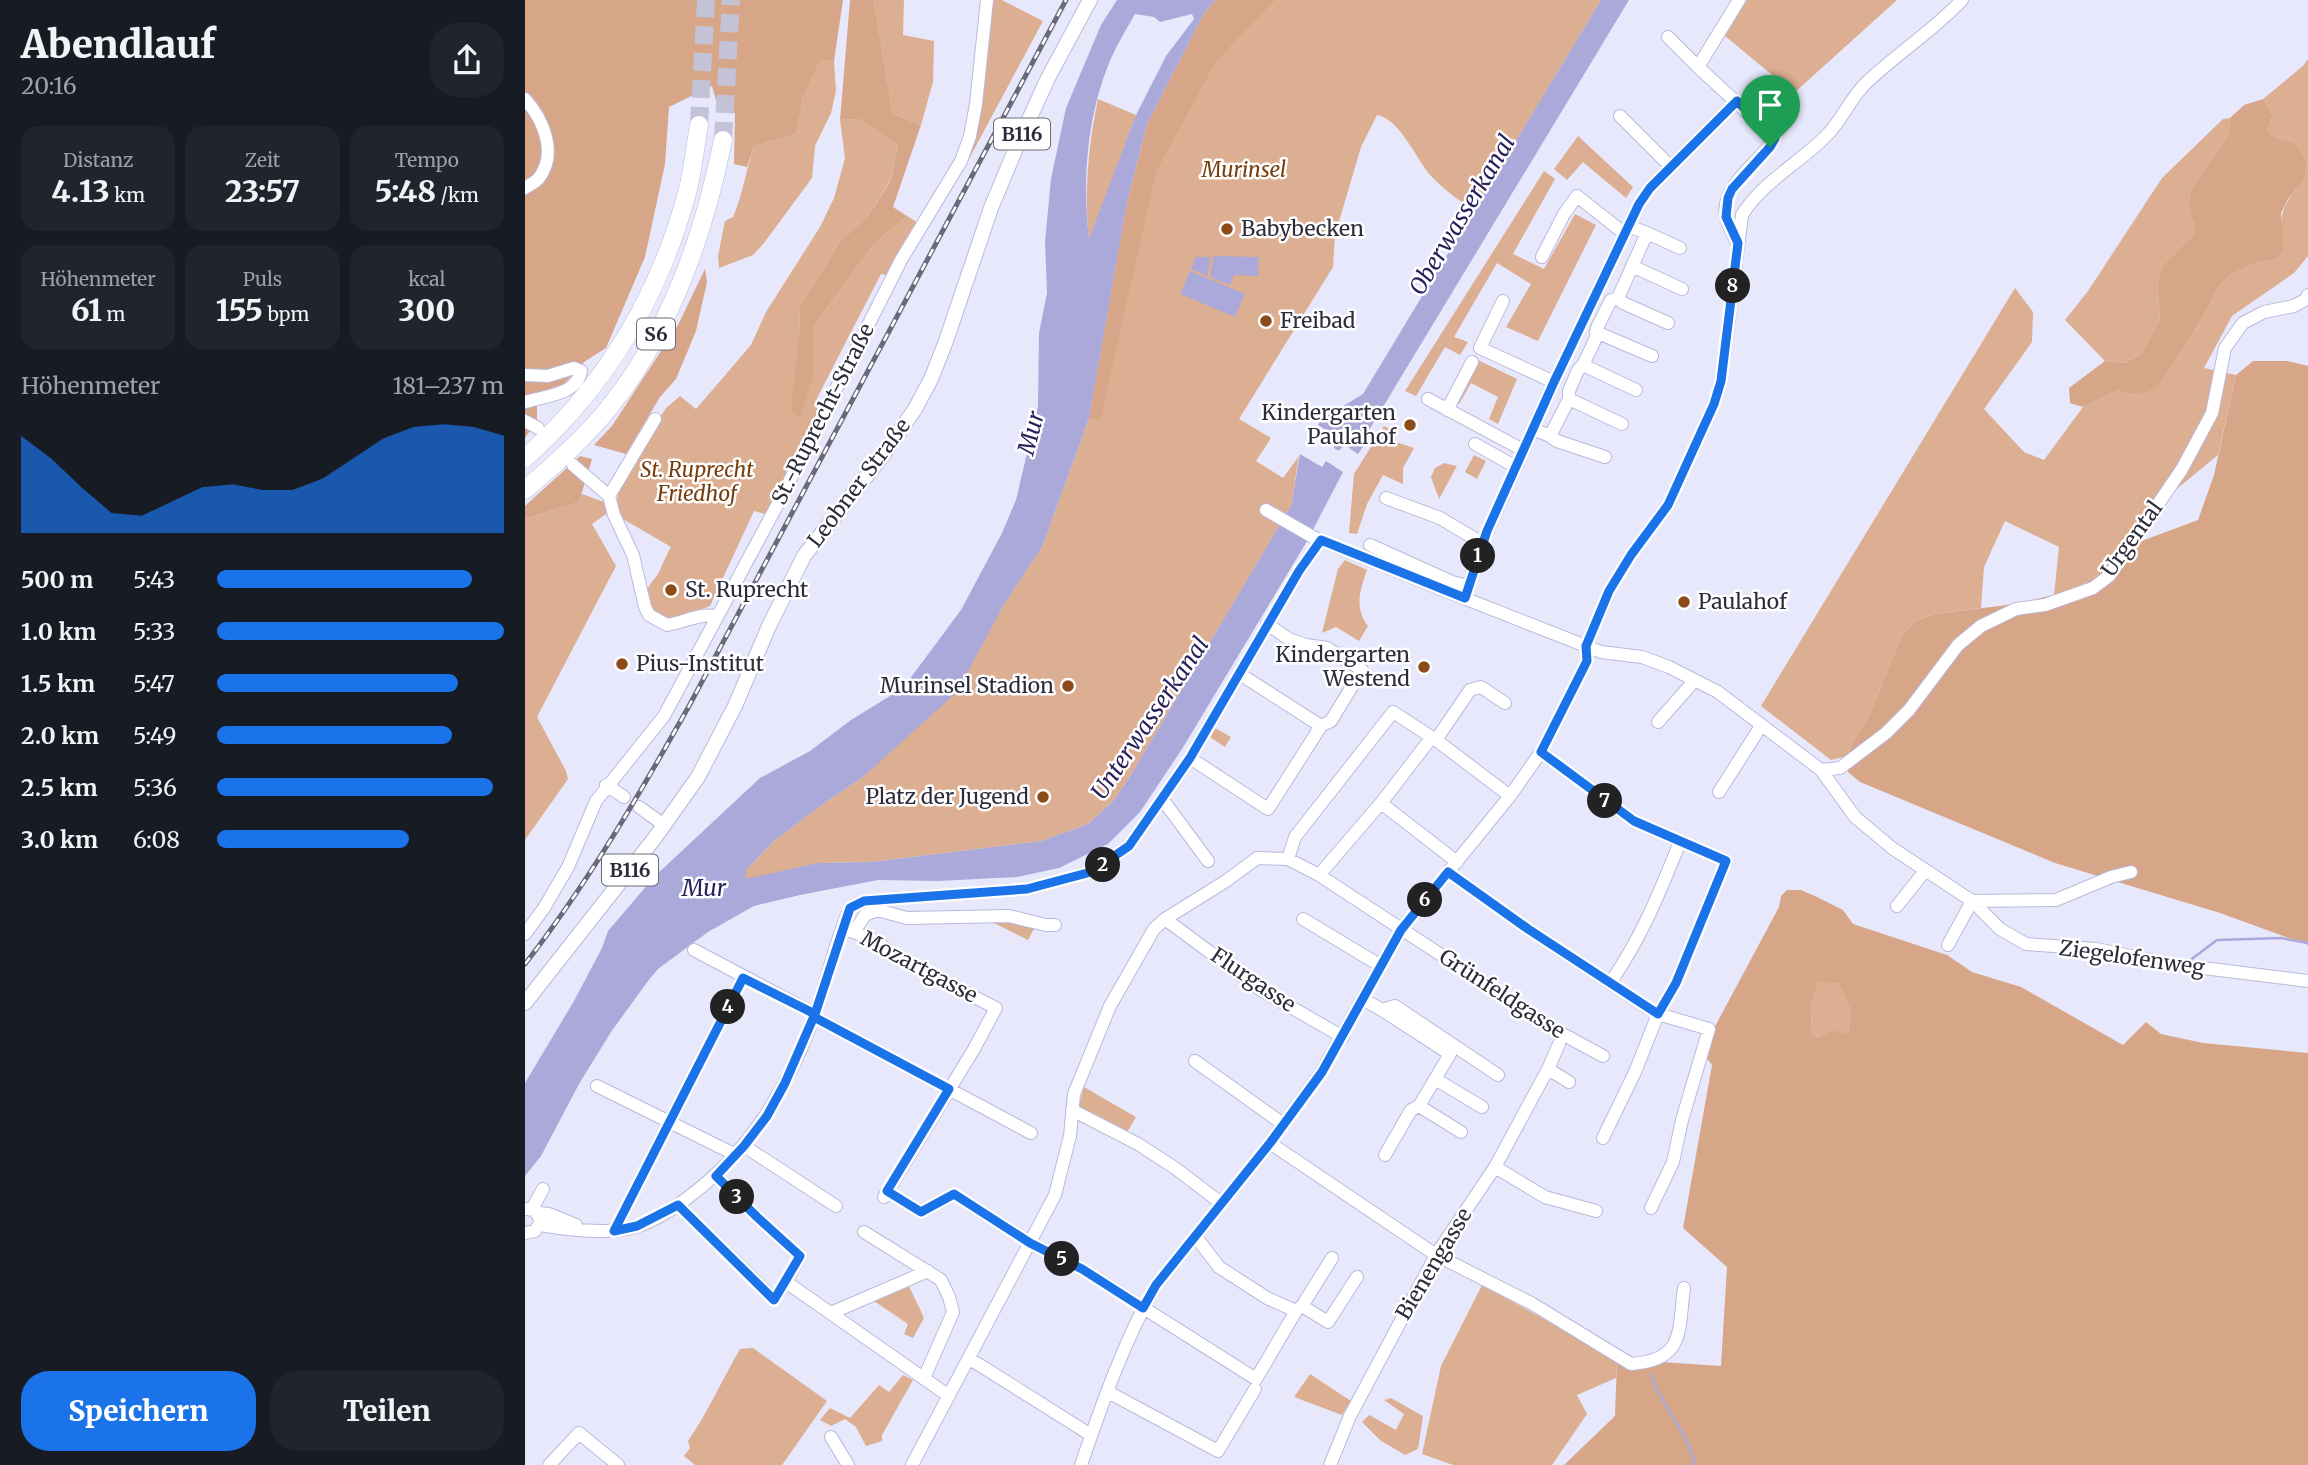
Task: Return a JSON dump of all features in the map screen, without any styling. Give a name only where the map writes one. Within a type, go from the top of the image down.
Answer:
[{"type":"highway","name":"S6","points":[[525,458],[578,405],[604,372],[625,340],[651,291],[672,242],[688,190],[699,125]]},
{"type":"highway","name":"S6","points":[[525,490],[562,458],[613,403],[644,355],[673,303],[695,249],[712,193],[723,140]]},
{"type":"main road","name":"Leobner Straße","points":[[525,1003],[664,825],[698,777],[720,736],[779,604],[804,556],[897,435],[931,379],[991,208],[1016,148],[1053,68],[1090,0]]},
{"type":"street","name":"St.-Ruprecht-Straße","points":[[525,934],[568,867],[596,801],[606,785],[664,716],[781,498],[901,260],[961,161],[970,136],[976,104],[988,0]]},
{"type":"street","points":[[1698,67],[1739,0]]},
{"type":"street","points":[[1081,1465],[1122,1353],[1156,1285],[1270,1143],[1322,1072],[1401,930],[1510,796],[1541,752],[1587,661],[1586,646],[1609,591],[1631,555],[1668,505],[1714,404],[1721,381],[1742,215],[1749,203],[1827,135],[1863,86],[1940,23],[1962,0]]},
{"type":"street","points":[[1668,37],[1775,138],[1732,189],[1728,198],[1726,217],[1738,243]]},
{"type":"street","points":[[525,99],[535,111],[547,138],[547,160],[539,179],[525,188]]},
{"type":"street","points":[[1466,592],[1482,543],[1554,382],[1639,204],[1650,188],[1737,101]]},
{"type":"street","points":[[1619,116],[1671,167]]},
{"type":"street","points":[[1542,257],[1564,214],[1577,196],[1626,230],[1647,233],[1681,248]]},
{"type":"street","points":[[1618,298],[1647,233]]},
{"type":"street","points":[[1632,266],[1682,289]]},
{"type":"street","name":"Urgental","points":[[1821,770],[1840,768],[1886,733],[1909,710],[1958,645],[1981,626],[2016,609],[2045,605],[2093,588],[2109,576],[2182,469],[2212,413],[2225,348],[2243,323],[2264,312],[2294,306],[2308,295]]},
{"type":"street","points":[[1618,298],[1623,303],[1668,323]]},
{"type":"street","points":[[1550,436],[1569,399],[1569,391],[1596,338],[1596,332],[1611,300],[1618,298]]},
{"type":"street","points":[[1503,300],[1480,348],[1554,382]]},
{"type":"street","points":[[1596,332],[1652,356]]},
{"type":"street","points":[[1447,410],[1472,362]]},
{"type":"street","points":[[1583,365],[1636,390]]},
{"type":"street","points":[[525,375],[548,376],[574,368],[581,371],[573,386],[560,393],[525,402]]},
{"type":"street","points":[[1428,399],[1524,450]]},
{"type":"street","points":[[1569,399],[1622,424]]},
{"type":"street","points":[[609,496],[655,419]]},
{"type":"street","points":[[525,421],[538,428]]},
{"type":"street","points":[[1533,429],[1557,441],[1605,457]]},
{"type":"street","points":[[1475,444],[1516,467]]},
{"type":"street","points":[[573,465],[609,496],[614,515],[633,555],[649,615],[667,625],[685,622],[703,613],[717,615]]},
{"type":"street","points":[[1386,498],[1440,518],[1482,543]]},
{"type":"street","points":[[1271,513],[1317,538],[1466,592]]},
{"type":"street","points":[[534,1214],[586,1229],[614,1231],[637,1226],[678,1205],[716,1176],[767,1116],[785,1083],[848,930],[848,907],[864,901],[1027,889],[1091,872],[1129,846],[1190,758],[1317,538]]},
{"type":"street","points":[[1370,545],[1452,582],[1466,592]]},
{"type":"street","name":"Ziegelofenweg","points":[[1466,592],[1601,652],[1642,657],[1719,692],[1821,770],[1855,817],[1925,871],[1972,901],[2000,929],[2026,944],[2096,949],[2221,971],[2308,981]]},
{"type":"street","points":[[1190,758],[1269,808],[1321,726],[1331,721],[1362,670],[1327,648],[1289,639],[1267,624]]},
{"type":"street","points":[[1240,674],[1321,726]]},
{"type":"street","points":[[1658,722],[1695,680]]},
{"type":"street","points":[[1319,875],[1434,739],[1470,690],[1481,687],[1504,703]]},
{"type":"street","points":[[912,1465],[1055,1195],[1070,1136],[1074,1094],[1110,1006],[1154,929],[1257,858],[1288,859],[1295,837],[1393,712],[1510,796]]},
{"type":"street","points":[[1719,792],[1761,726]]},
{"type":"street","points":[[1541,752],[1634,821],[1726,861],[1676,983],[1658,1014],[1635,1072],[1603,1138]]},
{"type":"street","points":[[606,785],[624,797]]},
{"type":"street","points":[[1163,800],[1208,861]]},
{"type":"street","points":[[1381,803],[1452,867],[1528,929],[1658,1014],[1709,1029],[1682,1120],[1673,1162],[1651,1208]]},
{"type":"street","points":[[639,807],[664,825]]},
{"type":"street","points":[[1610,983],[1633,950],[1654,908],[1680,842]]},
{"type":"street","name":"Grünfeldgasse","points":[[1288,859],[1319,875],[1557,1031],[1603,1056]]},
{"type":"street","points":[[1897,906],[1925,871]]},
{"type":"street","points":[[1948,946],[1972,901],[2056,900],[2098,881],[2131,872]]},
{"type":"street","points":[[848,930],[865,915],[877,910],[907,918],[1009,916],[1037,924],[1055,925]]},
{"type":"street","name":"Flurgasse","points":[[1165,919],[1261,989],[1343,1037]]},
{"type":"street","points":[[1303,919],[1381,967]]},
{"type":"street","name":"Mozartgasse","points":[[848,930],[996,1008],[949,1089]]},
{"type":"street","points":[[694,950],[1031,1133]]},
{"type":"street","points":[[614,1231],[743,978]]},
{"type":"street","points":[[1363,999],[1450,1054],[1419,1106],[1411,1110],[1385,1155]]},
{"type":"street","points":[[1382,1010],[1395,1006],[1498,1075]]},
{"type":"street","name":"Bienengasse","points":[[1330,1465],[1350,1416],[1436,1255],[1495,1167],[1559,1044]]},
{"type":"street","points":[[1195,1061],[1283,1124]]},
{"type":"street","points":[[1548,1069],[1569,1082]]},
{"type":"street","points":[[1435,1079],[1482,1107]]},
{"type":"street","points":[[597,1086],[669,1121],[740,1150],[836,1206]]},
{"type":"street","points":[[949,1089],[885,1194],[921,1212],[954,1194],[1030,1243],[1082,1269],[1256,1379],[1332,1258]]},
{"type":"street","points":[[1419,1106],[1461,1132]]},
{"type":"street","points":[[1072,1110],[1138,1144],[1221,1203]]},
{"type":"street","points":[[1270,1143],[1436,1255],[1531,1303],[1631,1364],[1647,1363],[1670,1352],[1676,1342],[1684,1288]]},
{"type":"street","points":[[1495,1167],[1545,1197],[1596,1211]]},
{"type":"street","points":[[678,1205],[774,1300],[800,1256],[716,1176]]},
{"type":"street","points":[[526,1234],[535,1231],[534,1214],[543,1189]]},
{"type":"street","points":[[864,1232],[941,1280],[953,1311],[924,1378]]},
{"type":"street","points":[[1196,1237],[1219,1267],[1267,1298],[1299,1308],[1328,1322],[1357,1277]]},
{"type":"street","points":[[831,1313],[928,1270]]},
{"type":"street","points":[[786,1282],[949,1396]]},
{"type":"street","points":[[970,1359],[1091,1435]]},
{"type":"street","points":[[1108,1392],[1218,1451],[1255,1389]]},
{"type":"street","points":[[549,1465],[579,1433],[618,1465]]},
{"type":"street","points":[[831,1437],[848,1465]]},
{"type":"green space","points":[[874,0],[904,0],[903,35],[934,41],[933,82],[921,125],[893,114]]},
{"type":"green space","points":[[992,0],[1002,0],[1043,21],[969,159],[966,160],[982,109],[980,102]]},
{"type":"green space","name":"Murinsel","points":[[1215,0],[1601,0],[1474,211],[1436,181],[1393,124],[1377,115],[1361,147],[1335,235],[1333,267],[1239,419],[1271,438],[1256,461],[1283,478],[1299,456],[1291,506],[1113,801],[1088,824],[1042,841],[872,862],[817,863],[746,880],[746,870],[774,841],[863,777],[1003,606],[1042,547],[1089,418],[1127,202]]},
{"type":"green space","points":[[1747,0],[1897,0],[1794,93],[1725,36]]},
{"type":"green space","points":[[820,59],[834,61],[836,91],[831,113],[815,146],[812,178],[753,255],[719,268],[718,256],[725,221],[733,217],[754,146],[797,134],[803,98]]},
{"type":"green space","points":[[2308,59],[2308,256],[2294,273],[2232,316],[2204,368],[2236,375],[2218,455],[2173,492],[2108,569],[2071,591],[2054,595],[2059,547],[2005,521],[1984,567],[1981,608],[1934,614],[1914,622],[1901,637],[1867,721],[1848,756],[1831,760],[1761,706],[2015,288],[2033,312],[2032,342],[1984,409],[2024,452],[2044,460],[2083,407],[2119,390],[2159,386],[2220,285],[2232,274],[2256,263],[2278,259],[2284,251],[2281,228],[2285,205],[2304,180],[2293,142],[2276,138],[2267,130],[2273,115],[2263,99]]},
{"type":"green space","points":[[1098,99],[1136,115],[1089,241],[1088,170]]},
{"type":"green space","points":[[2230,118],[2228,136],[2191,189],[2188,205],[2195,228],[2193,235],[2162,268],[2157,283],[2160,319],[2142,353],[2125,363],[2105,361],[2065,320],[2088,291],[2162,178],[2223,119]]},
{"type":"green space","name":"St. Ruprecht Friedhof","points":[[859,119],[898,145],[890,181],[868,216],[841,240],[800,306],[799,337],[813,347],[814,326],[873,245],[907,216],[917,222],[886,275],[881,274],[817,398],[823,404],[768,515],[754,511],[710,606],[667,622],[651,607],[647,592],[671,547],[623,519],[617,504],[618,491],[666,408],[680,396],[696,409],[751,345],[766,312],[820,227],[834,198],[845,158],[840,120]]},
{"type":"green space","points":[[1578,136],[1633,187],[1626,198],[1583,162],[1567,180],[1554,169]]},
{"type":"green space","points":[[1544,171],[1555,179],[1513,254],[1544,269],[1575,214],[1596,225],[1538,341],[1506,327],[1531,284],[1497,263],[1454,337],[1468,342],[1460,355],[1445,347],[1416,396],[1405,391]]},
{"type":"green space","points":[[1478,360],[1517,379],[1498,424],[1489,419],[1498,397],[1471,383],[1459,404],[1455,400]]},
{"type":"green space","points":[[1384,426],[1394,431],[1396,442],[1414,448],[1403,468],[1403,484],[1383,475],[1367,504],[1357,534],[1349,533],[1354,474]]},
{"type":"green space","points":[[1474,455],[1486,461],[1477,479],[1465,472]]},
{"type":"green space","points":[[1444,463],[1457,466],[1439,499],[1431,477],[1435,468]]},
{"type":"green space","points":[[582,494],[607,503],[606,514],[592,524],[616,566],[537,717],[568,779],[525,840],[525,519],[579,502]]},
{"type":"green space","points":[[1345,560],[1367,570],[1360,606],[1368,626],[1359,641],[1336,627],[1322,633],[1338,569]]},
{"type":"green space","points":[[1215,728],[1231,737],[1225,747],[1210,737]]},
{"type":"green space","points":[[988,920],[1004,920],[1035,927],[1028,940]]},
{"type":"green space","points":[[1818,980],[1839,984],[1851,1012],[1848,1035],[1819,1038],[1811,1034],[1812,1002]]},
{"type":"green space","points":[[1084,1087],[1136,1117],[1126,1134],[1078,1108]]},
{"type":"green space","points":[[1482,1285],[1617,1359],[1616,1378],[1577,1395],[1587,1414],[1552,1465],[1453,1465],[1422,1454],[1441,1366]]},
{"type":"green space","points":[[909,1286],[924,1318],[913,1338],[904,1334],[908,1324],[874,1301]]},
{"type":"green space","points":[[753,1348],[827,1401],[782,1465],[695,1465],[684,1456],[690,1448],[688,1441],[740,1349]]},
{"type":"green space","points":[[1310,1374],[1351,1401],[1342,1415],[1294,1397]]},
{"type":"green space","points":[[903,1375],[913,1380],[882,1435],[882,1441],[866,1446],[856,1427],[845,1419],[831,1426],[820,1420],[830,1408],[850,1418],[879,1385],[889,1392]]},
{"type":"green space","points":[[1391,1398],[1423,1416],[1418,1449],[1405,1455],[1380,1440],[1362,1422],[1369,1415],[1396,1430],[1404,1414],[1384,1400]]},
{"type":"shaded area","points":[[525,0],[843,0],[834,61],[820,60],[803,98],[797,134],[754,146],[747,167],[734,164],[735,113],[719,111],[712,86],[669,107],[665,164],[645,257],[606,348],[584,362],[564,384],[537,393],[537,421],[525,438]]},
{"type":"shaded area","points":[[850,0],[874,0],[893,114],[921,125],[893,207],[907,216],[873,245],[814,326],[813,376],[800,417],[791,411],[800,306],[841,240],[868,216],[890,182],[898,145],[859,119],[840,120]]},
{"type":"shaded area","points":[[1215,0],[1275,0],[1216,61],[1156,172],[1100,421],[1089,418],[1127,202],[1147,124],[1203,15]]},
{"type":"shaded area","points":[[2263,99],[2273,115],[2267,130],[2276,138],[2293,142],[2306,160],[2304,180],[2288,199],[2281,213],[2284,251],[2278,259],[2256,263],[2232,274],[2220,285],[2159,386],[2139,393],[2119,390],[2083,407],[2070,403],[2069,388],[2105,361],[2125,363],[2142,353],[2160,319],[2157,283],[2162,267],[2193,235],[2195,228],[2188,205],[2191,189],[2228,136],[2230,118],[2244,105]]},
{"type":"shaded area","points":[[705,269],[707,282],[696,331],[676,379],[660,397],[626,454],[594,445],[612,426],[678,325]]},
{"type":"shaded area","points":[[2253,361],[2287,361],[2308,366],[2308,945],[2220,913],[2055,863],[1860,782],[1848,772],[1848,756],[1853,744],[1867,721],[1901,637],[1914,622],[1934,614],[2015,604],[2071,591],[2108,569],[2139,542],[2198,520],[2214,475],[2236,375]]},
{"type":"shaded area","points":[[580,456],[592,459],[579,502],[525,519],[525,506]]},
{"type":"shaded area","points":[[1787,890],[1801,890],[1843,910],[1853,924],[1947,955],[1972,972],[2021,987],[2123,1045],[2146,1022],[2161,1034],[2203,1043],[2308,1053],[2308,1465],[1564,1465],[1615,1416],[1617,1359],[1721,1366],[1727,1267],[1683,1228],[1712,1065],[1704,1055],[1712,1032],[1779,907],[1781,896]],"holes":[[[1818,981],[1839,984],[1851,1012],[1848,1035],[1832,1030],[1819,1038],[1811,1034],[1812,1002]]]},
{"type":"water","name":"Mur","points":[[1117,0],[1215,0],[1203,15],[1147,124],[1127,202],[1089,418],[1042,547],[1003,606],[957,692],[863,777],[774,841],[746,870],[746,879],[817,863],[872,862],[1042,841],[1088,824],[1113,801],[1129,778],[1291,506],[1300,454],[1322,467],[1326,461],[1343,472],[1306,543],[1182,749],[1140,812],[1108,844],[1059,868],[1017,877],[938,881],[878,880],[800,895],[754,906],[708,932],[658,969],[648,981],[611,1032],[579,1084],[541,1156],[525,1176],[525,1083],[574,1001],[608,931],[655,876],[760,778],[810,751],[851,720],[903,688],[961,610],[1002,533],[1016,500],[1038,406],[1039,333],[1047,293],[1045,241],[1051,179],[1066,108],[1101,25]],"holes":[[[1135,14],[1154,17],[1160,22],[1192,14],[1194,19],[1166,56],[1136,115],[1089,239],[1087,168],[1092,121],[1098,97],[1114,52]]]},
{"type":"water","name":"Oberwasserkanal","points":[[1601,0],[1629,0],[1366,435],[1369,438],[1358,454],[1349,448],[1350,445],[1318,425],[1322,419],[1363,394]]},
{"type":"water","points":[[1214,256],[1259,257],[1258,276],[1234,275],[1230,285],[1210,277]]},
{"type":"water","points":[[1196,257],[1211,257],[1207,276],[1191,269]]},
{"type":"water","points":[[1190,271],[1245,294],[1235,317],[1180,294]]},
{"type":"waterway","name":"Oberwasserkanal","points":[[1338,446],[1349,432]]},
{"type":"waterway","points":[[2189,961],[2217,940],[2281,938],[2308,943]]},
{"type":"waterway","points":[[1651,1374],[1655,1386],[1687,1441],[1695,1465]]},
{"type":"tunnel","points":[[699,125],[706,0]]},
{"type":"tunnel","points":[[723,140],[731,0]]},
{"type":"railway","points":[[525,964],[591,870],[689,706],[1066,0]]},
{"type":"place","name":"Babybecken","points":[[1227,229]]},
{"type":"place","name":"Freibad","points":[[1266,321]]},
{"type":"place","name":"Kindergarten Paulahof","points":[[1410,425]]},
{"type":"place","name":"St. Ruprecht","points":[[671,590]]},
{"type":"place","name":"Paulahof","points":[[1684,602]]},
{"type":"place","name":"Pius-Institut","points":[[622,664]]},
{"type":"place","name":"Kindergarten Westend","points":[[1424,667]]},
{"type":"place","name":"Murinsel Stadion","points":[[1068,686]]},
{"type":"place","name":"Platz der Jugend","points":[[1043,797]]},
{"type":"route","points":[[1770,147],[1732,189],[1726,204],[1726,217],[1738,243],[1721,381],[1714,404],[1668,505],[1631,555],[1609,591],[1586,646],[1587,661],[1541,752],[1634,821],[1726,861],[1676,983],[1658,1014],[1528,929],[1448,872],[1401,930],[1322,1072],[1270,1143],[1156,1285],[1143,1308],[1082,1269],[1030,1243],[954,1194],[921,1212],[887,1191],[949,1089],[814,1017],[815,1014],[743,978],[614,1231],[637,1226],[678,1205],[774,1300],[800,1256],[716,1176],[767,1116],[785,1083],[815,1014],[850,908],[864,901],[1027,889],[1091,872],[1109,862],[1129,846],[1146,825],[1190,758],[1299,571],[1321,540],[1465,598],[1487,531],[1639,204],[1650,188],[1737,101],[1775,138],[1770,147]]},
{"type":"water label","name":"Unterwasserkanal","points":[[1150,718]]}]
